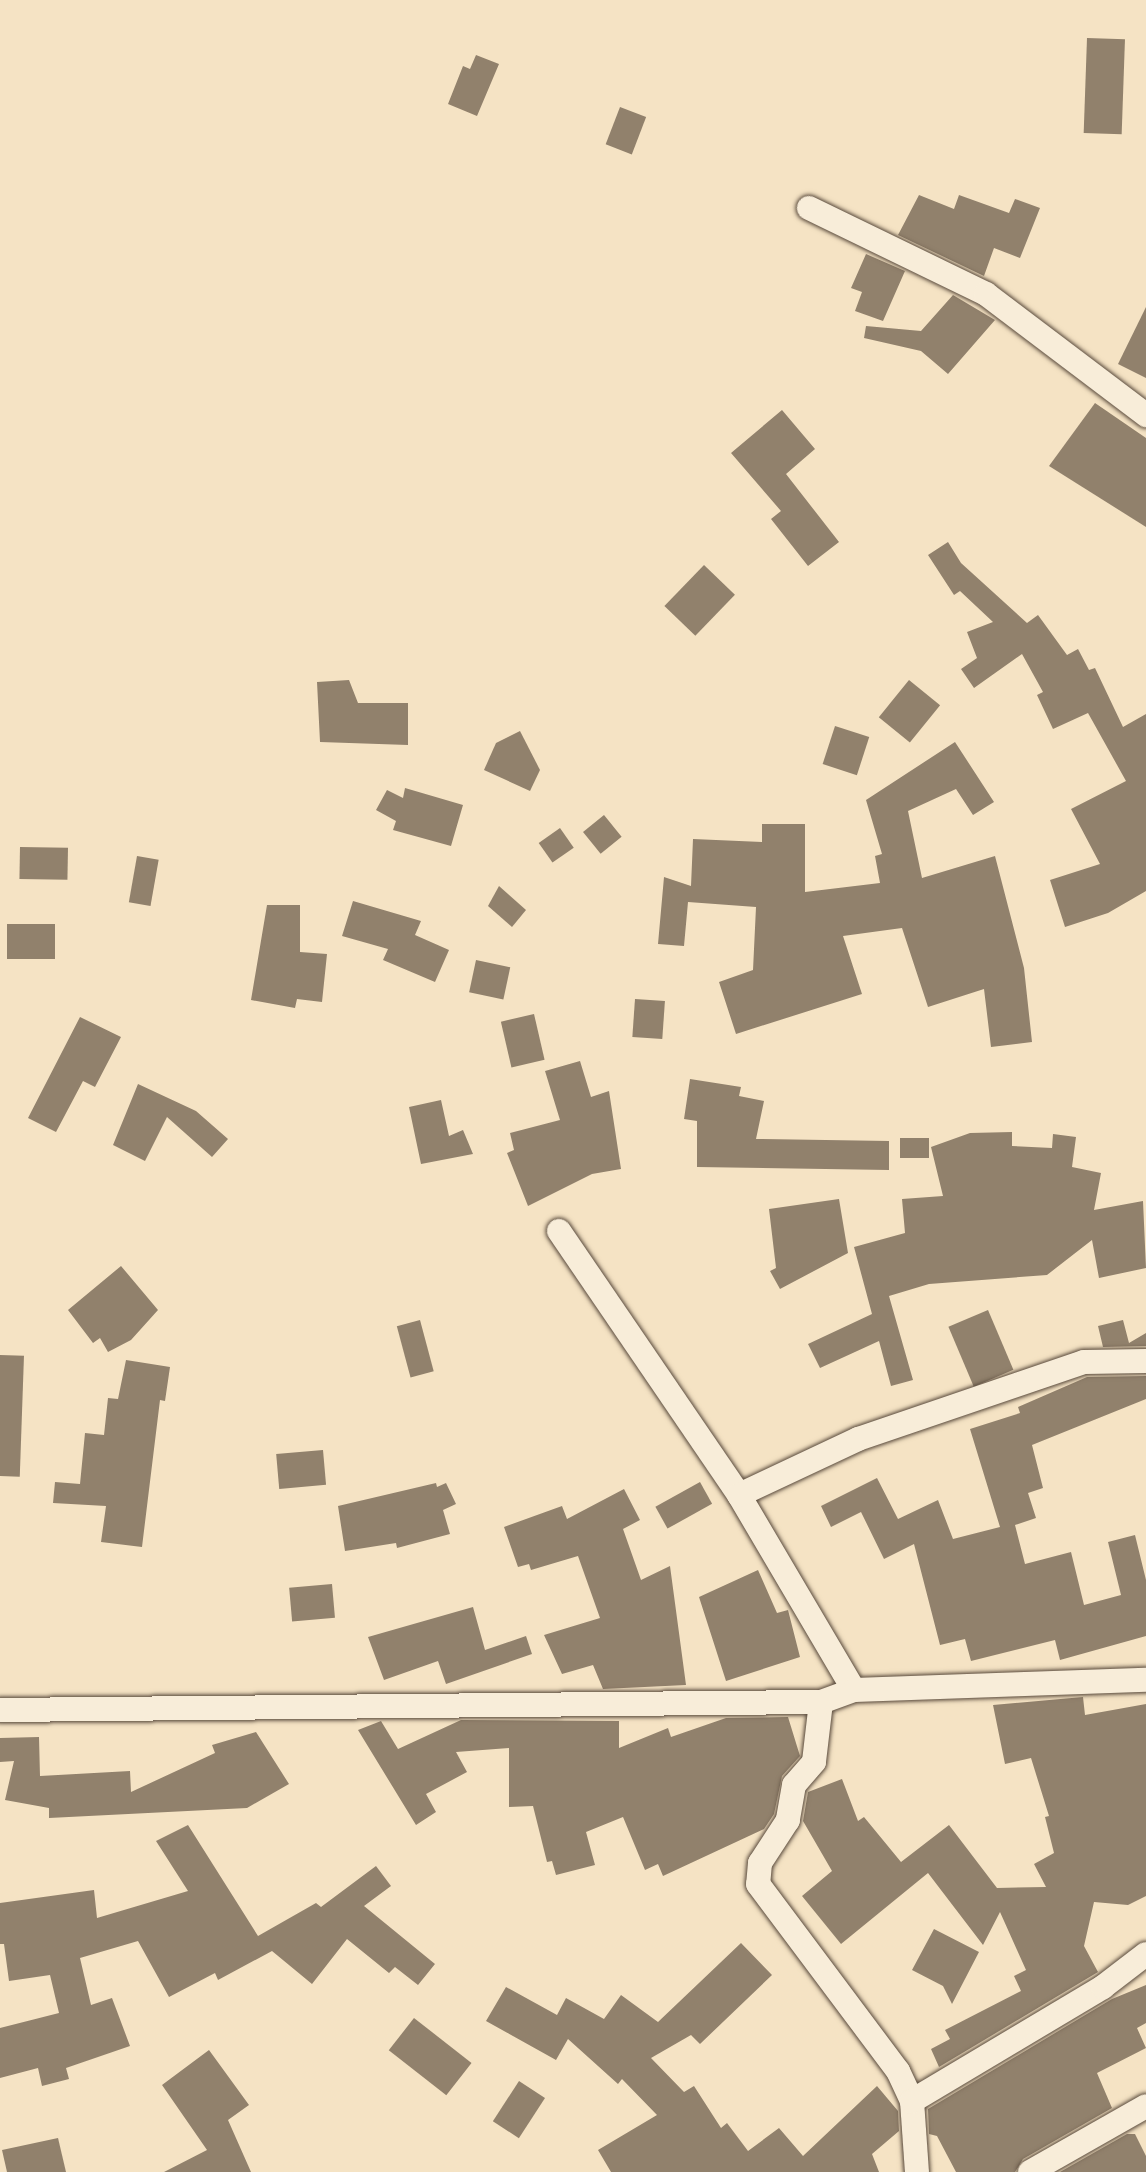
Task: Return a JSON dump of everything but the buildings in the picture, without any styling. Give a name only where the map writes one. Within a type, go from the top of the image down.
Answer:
[{"type":"street","points":[[809,208],[986,294],[1146,415]]},
{"type":"street","points":[[559,1231],[739,1495],[854,1690]]},
{"type":"street","points":[[739,1495],[858,1439],[1084,1362],[1146,1361]]},
{"type":"street","points":[[0,1710],[821,1702],[854,1690],[1146,1680]]},
{"type":"street","points":[[821,1702],[814,1762],[794,1785],[788,1820],[760,1863],[758,1884],[898,2071],[912,2101],[917,2172]]},
{"type":"street","points":[[912,2101],[1103,1987],[1146,1954]]},
{"type":"street","points":[[1030,2172],[1146,2106]]}]
